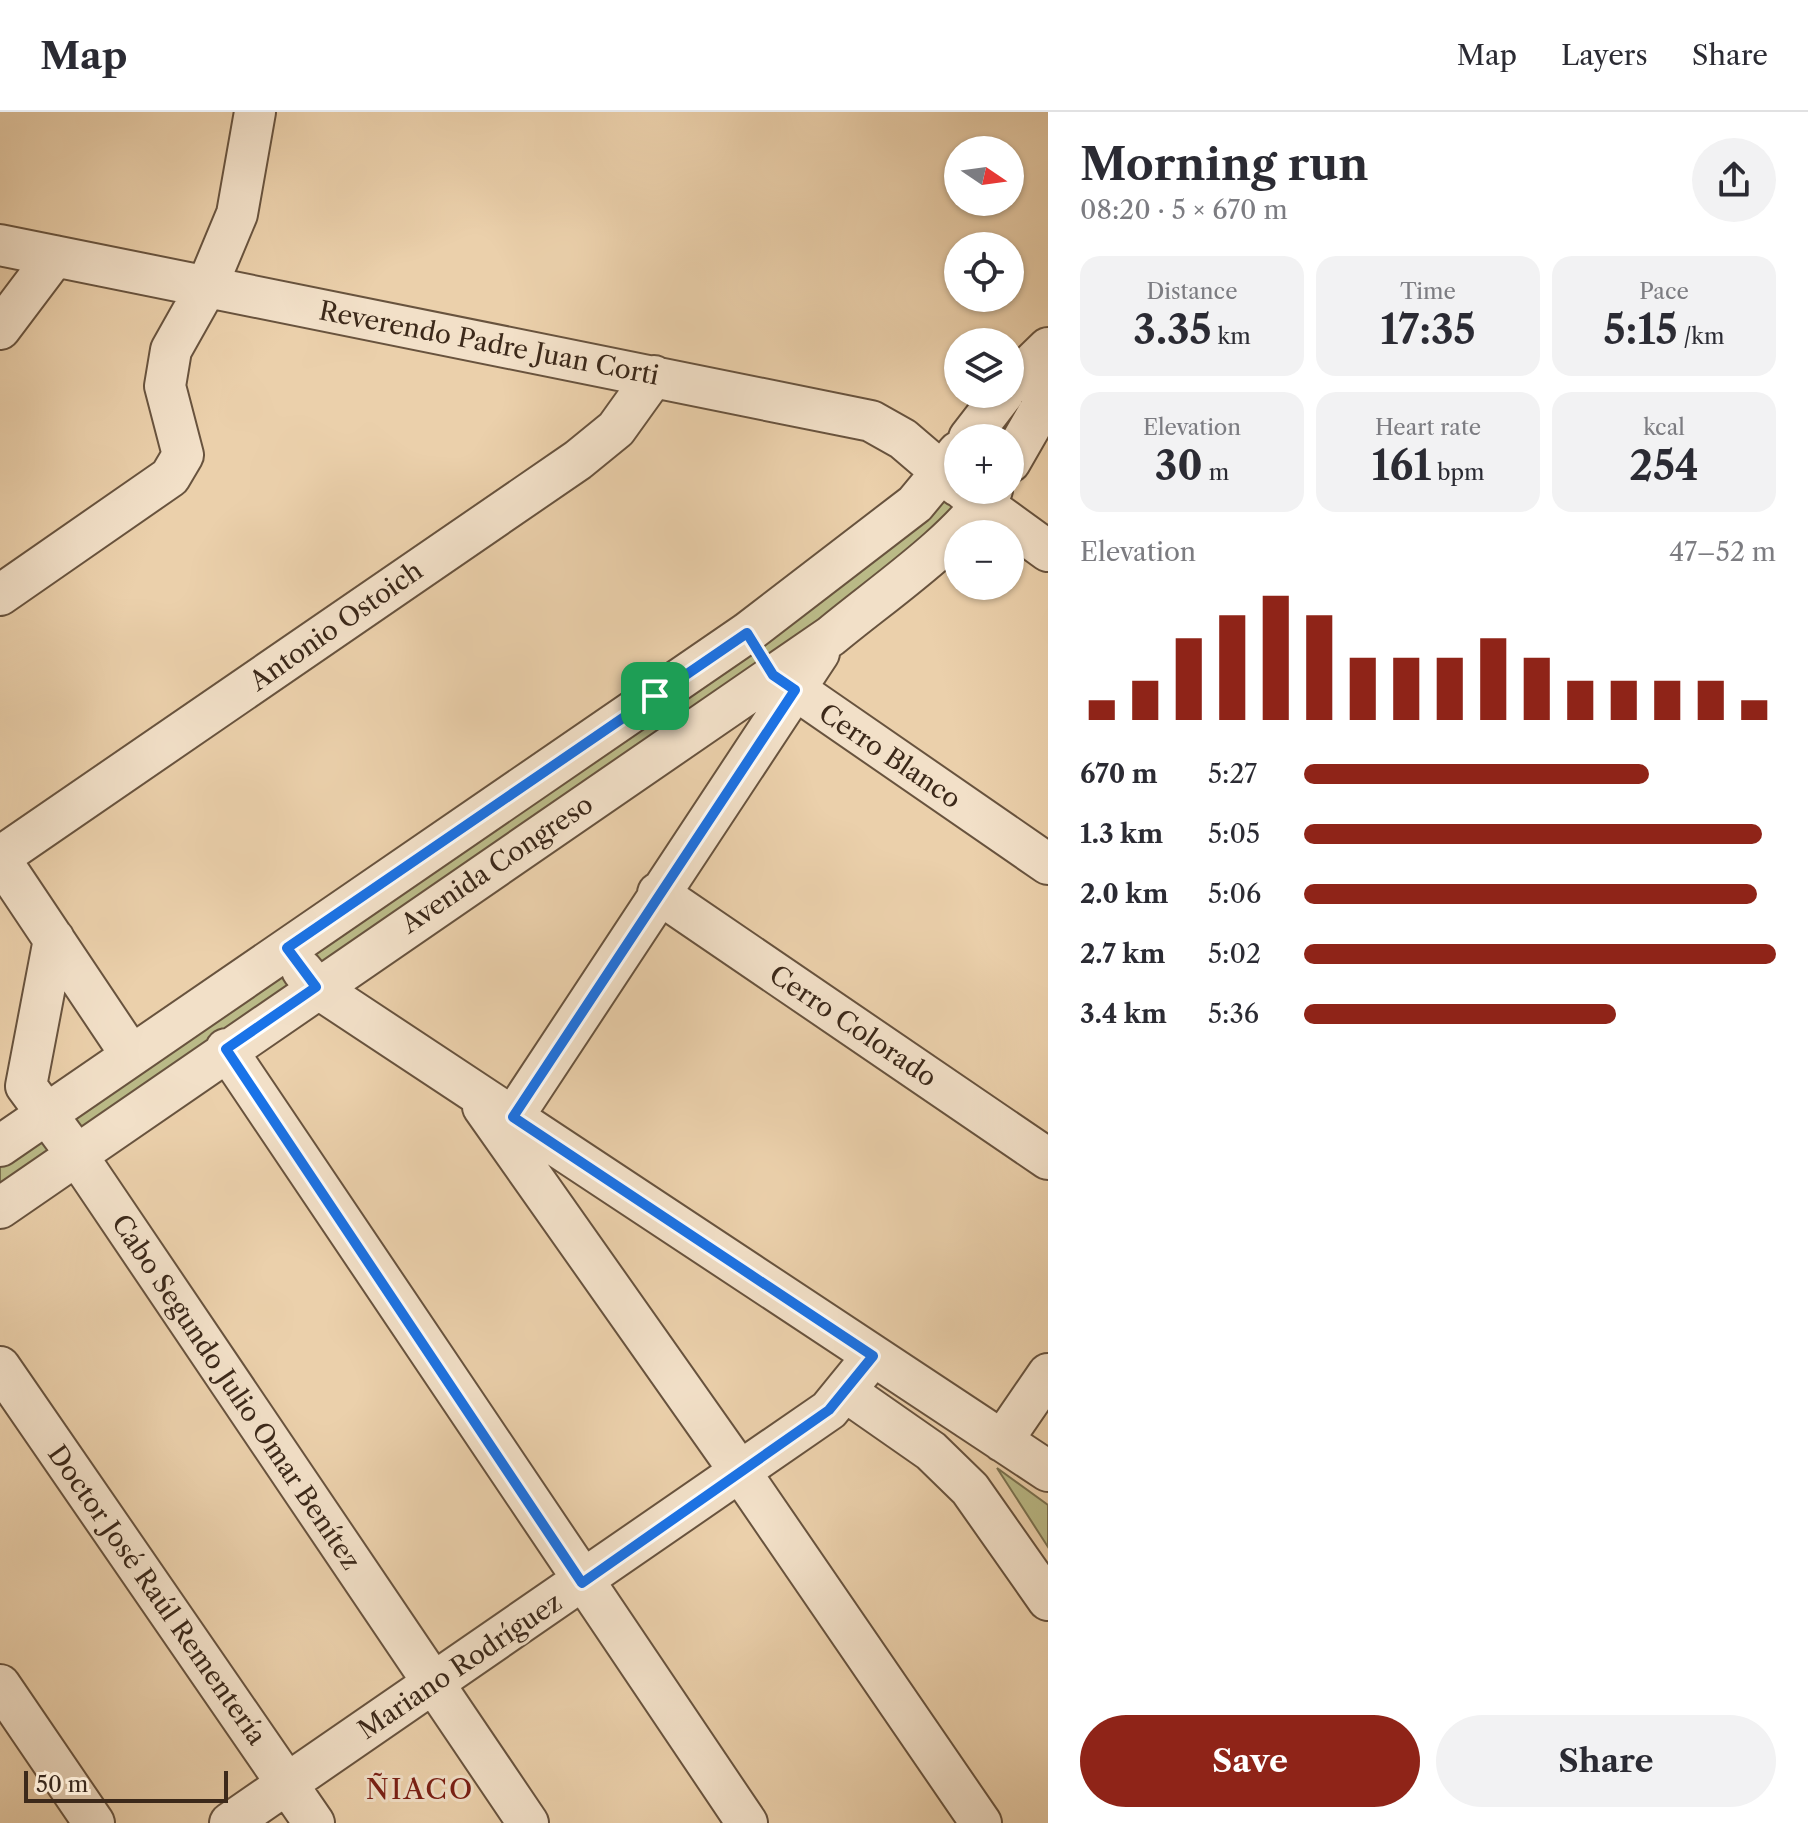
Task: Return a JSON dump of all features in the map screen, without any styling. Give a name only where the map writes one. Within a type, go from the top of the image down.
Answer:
[{"type":"street","points":[[0,595],[170,477],[183,455],[165,386],[171,350],[207,286],[237,214],[255,112]]},
{"type":"street","name":"Reverendo Padre Juan Corti","points":[[0,245],[871,421],[944,468]]},
{"type":"street","points":[[0,329],[55,256]]},
{"type":"street","points":[[1024,371],[1048,348]]},
{"type":"street","name":"Antonio Ostoich","points":[[0,858],[578,460],[616,429],[654,376]]},
{"type":"street","points":[[1024,438],[1048,396]]},
{"type":"street","points":[[980,424],[992,408]]},
{"type":"street","name":"Avenida Congreso","points":[[0,1146],[747,633],[915,504],[944,492]]},
{"type":"street","points":[[513,1117],[658,893],[784,683],[831,636],[933,552],[956,504]]},
{"type":"street","name":"Reverendo Padre Juan Corti","points":[[991,504],[1048,551]]},
{"type":"street","name":"Cerro Blanco","points":[[747,633],[784,683],[1048,864]]},
{"type":"street","name":"Avenida Congreso","points":[[0,1208],[316,987],[784,683]]},
{"type":"street","points":[[0,858],[131,1055]]},
{"type":"street","name":"Cerro Colorado","points":[[658,893],[1048,1159]]},
{"type":"street","name":"Cabo Segundo Julio Omar Benítez","points":[[54,939],[26,1086],[76,1154],[528,1823]]},
{"type":"street","points":[[287,948],[316,987],[1048,1471]]},
{"type":"street","points":[[226,1049],[582,1583],[747,1823]]},
{"type":"street","points":[[470,1089],[741,1473],[981,1823]]},
{"type":"street","name":"Mariano Rodríguez","points":[[230,1823],[829,1410],[873,1356]]},
{"type":"street","name":"Doctor José Raúl Rementería","points":[[0,1367],[314,1823]]},
{"type":"street","points":[[1002,1441],[1048,1374]]},
{"type":"street","points":[[845,1391],[931,1451],[970,1489],[1048,1600]]},
{"type":"street","points":[[0,1685],[94,1823]]},
{"type":"green space","points":[[944,464],[944,504],[983,504],[962,520],[944,520],[944,533],[0,1208],[0,1146],[747,633]]},
{"type":"green space","points":[[997,1468],[1048,1505],[1048,1547]]},
{"type":"district","name":"ÑIACO","points":[[420,1789]]},
{"type":"route","points":[[747,633],[773,675],[795,690],[658,893],[513,1117],[873,1356],[829,1410],[582,1583],[226,1049],[316,987],[287,948],[655,696],[747,633]]}]
